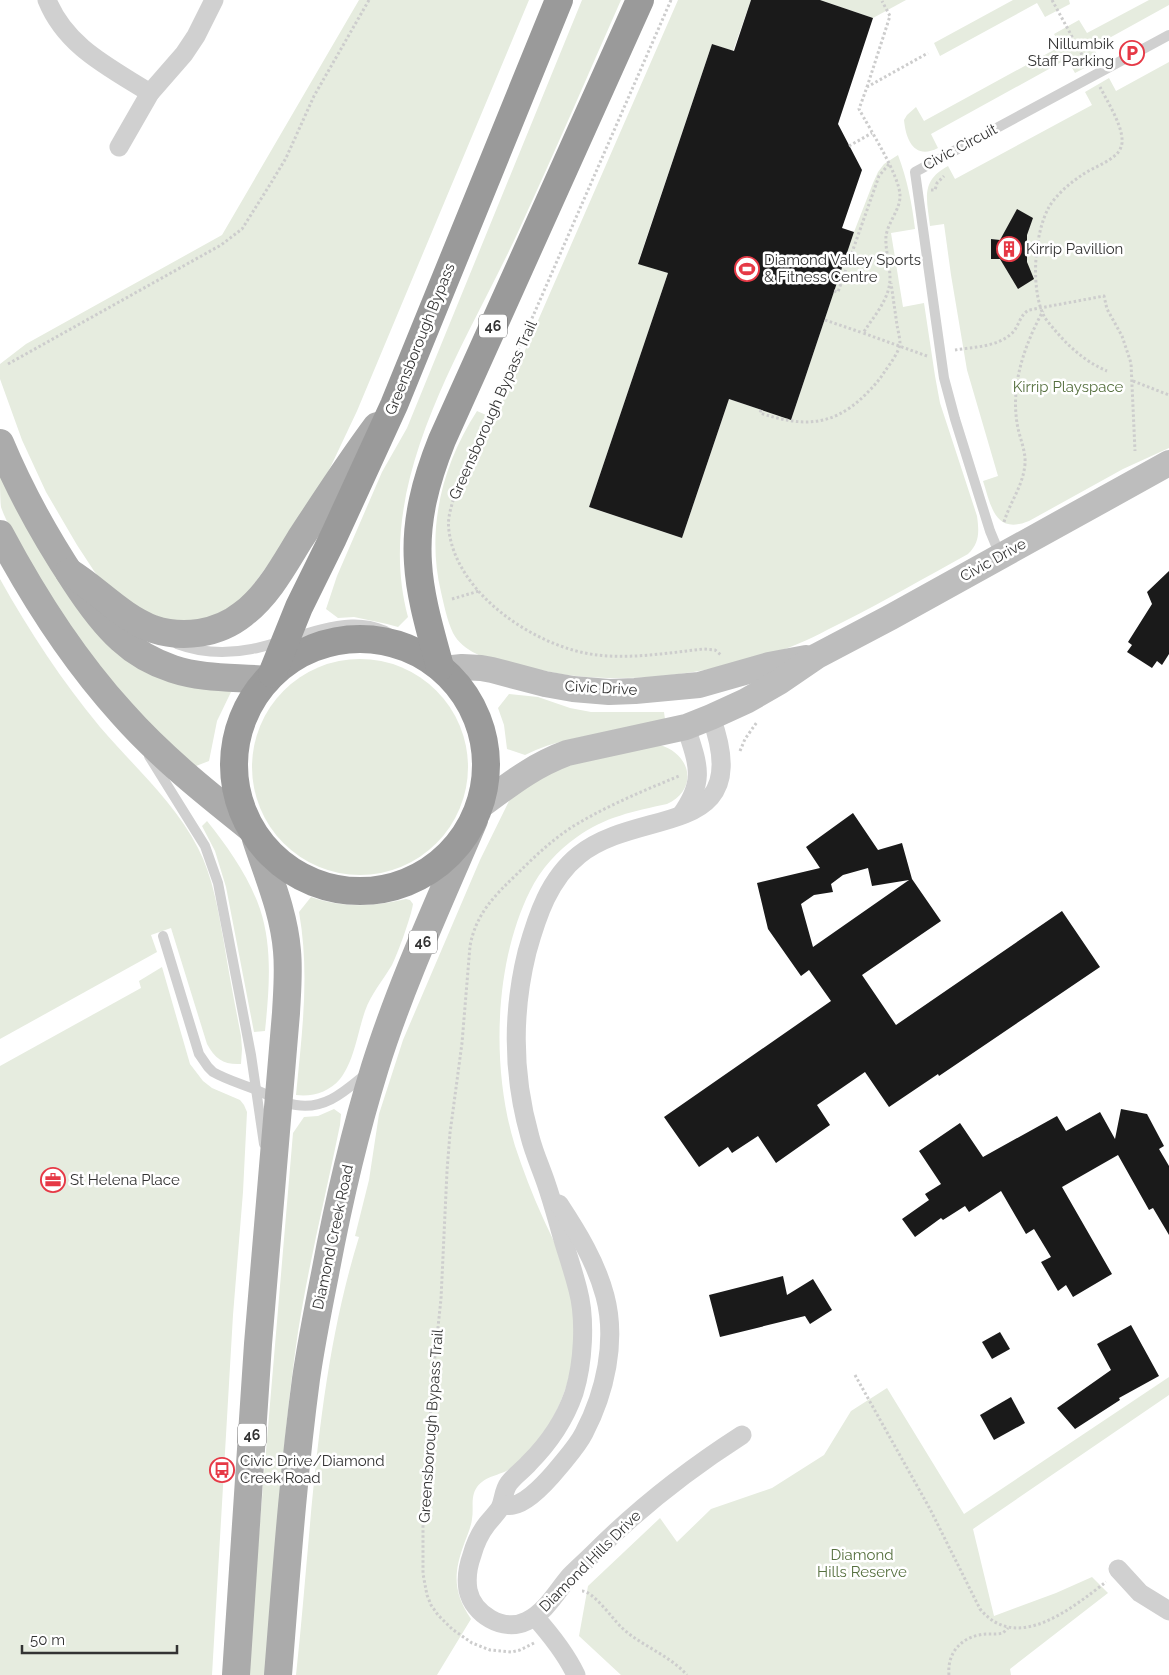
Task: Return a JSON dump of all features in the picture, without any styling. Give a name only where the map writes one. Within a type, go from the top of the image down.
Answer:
[{"type":"highway","name":"Greensborough Bypass","points":[[270,677],[299,607],[341,522],[394,405],[559,0]]},
{"type":"highway","name":"46","points":[[442,668],[428,622],[418,564],[417,537],[420,513],[430,470],[640,0]]},
{"type":"highway","name":"46","points":[[352,639],[388,641],[406,647],[420,653],[442,668],[458,684],[476,713],[484,739],[487,767],[483,794],[477,814],[463,838],[449,854],[433,868],[415,879],[374,891],[332,888],[312,882],[293,873],[276,860],[253,833],[238,800],[235,786],[235,742],[244,714],[251,701],[270,677],[298,655],[315,647],[352,639]]},
{"type":"main road","points":[[68,572],[83,581],[127,615],[155,629],[172,634],[192,633],[220,627],[242,615],[276,576],[342,475],[394,405]]},
{"type":"main road","points":[[0,443],[25,500],[68,572],[120,638],[149,658],[172,669],[190,674],[270,677]]},
{"type":"main road","points":[[2,540],[63,641],[122,714],[194,783],[253,833]]},
{"type":"main road","name":"Diamond Creek Road","points":[[278,1675],[306,1377],[338,1210],[359,1122],[376,1066],[402,995],[477,814]]},
{"type":"main road","name":"46","points":[[236,1675],[270,1195],[268,1094],[286,1013],[287,951],[282,917],[253,833]]},
{"type":"street","points":[[47,0],[60,25],[81,48],[150,93]]},
{"type":"street","points":[[119,146],[150,93],[184,54],[196,36],[214,0]]},
{"type":"street","name":"Civic Drive","points":[[477,814],[523,774],[556,757],[686,727],[746,701],[779,682],[817,656],[1169,463]]},
{"type":"street","name":"Civic Drive","points":[[442,668],[462,667],[492,670],[545,684],[600,691],[635,691],[687,686],[733,676],[768,665],[817,656]]},
{"type":"street","points":[[681,815],[694,795],[697,777],[695,756],[686,727],[687,686]]},
{"type":"street","name":"Diamond Hills Drive","points":[[687,686],[711,717],[720,746],[722,761],[720,778],[711,796],[697,808],[681,815],[603,840],[569,863],[553,884],[539,913],[526,958],[516,1020],[518,1076],[532,1144],[547,1185],[580,1298],[582,1336],[580,1366],[574,1393],[563,1418],[550,1440],[510,1482],[503,1492],[502,1505],[476,1541],[468,1570],[467,1586],[469,1594],[478,1609],[485,1616],[498,1622],[513,1625],[521,1624],[535,1617],[570,1577],[655,1497],[686,1472],[742,1435]]},
{"type":"street","name":"Diamond Hills Drive","points":[[502,1505],[514,1505],[526,1499],[551,1476],[569,1455],[583,1435],[594,1412],[608,1355],[609,1332],[604,1295],[586,1246],[547,1185]]},
{"type":"street","points":[[1118,1568],[1140,1593],[1169,1612]]},
{"type":"street","points":[[535,1617],[548,1632],[576,1675]]},
{"type":"lane","name":"Civic Circuit","points":[[1000,556],[990,531],[944,378],[915,172],[1169,35]]},
{"type":"lane","points":[[139,622],[168,641],[192,649],[206,651],[254,649],[332,626],[351,625],[372,627],[388,632],[396,636],[406,647]]},
{"type":"lane","points":[[122,714],[199,836],[212,864],[222,897],[268,1094]]},
{"type":"lane","points":[[163,936],[199,1054],[213,1072],[296,1105],[305,1106],[325,1102],[338,1096],[376,1066]]},
{"type":"path","points":[[8,364],[221,245],[242,230],[286,158],[311,103],[369,0]]},
{"type":"path","name":"Greensborough Bypass Trail","points":[[671,0],[454,497],[449,514],[448,529],[452,545],[468,577],[478,591],[496,609],[528,631],[575,651],[596,655],[618,656],[715,650],[723,657],[733,676]]},
{"type":"path","points":[[1004,523],[1009,508],[1020,488],[1025,464],[1024,451],[1019,435],[1015,398],[1026,348],[1043,307],[1037,290],[1035,260],[1039,234],[1049,207],[1057,197],[1081,175],[1113,157],[1122,147],[1122,140],[1116,120],[1052,0]]},
{"type":"path","points":[[761,410],[760,413],[796,422],[812,423],[834,418],[857,402],[882,377],[900,346],[886,235],[898,207],[900,196],[889,164],[859,109],[890,16],[881,1]]},
{"type":"path","points":[[867,87],[928,53]]},
{"type":"path","points":[[849,146],[872,133]]},
{"type":"path","points":[[834,291],[838,292],[879,176],[889,164]]},
{"type":"path","points":[[863,332],[885,300],[890,278]]},
{"type":"path","points":[[968,348],[1000,341],[1012,334],[1024,313],[1029,310],[1104,296],[1107,309],[1120,332],[1129,355],[1135,451]]},
{"type":"path","points":[[1042,312],[1051,326],[1087,361],[1106,371]]},
{"type":"path","points":[[825,320],[928,356],[940,353]]},
{"type":"path","points":[[1132,381],[1169,395]]},
{"type":"path","points":[[452,599],[478,591]]},
{"type":"path","name":"Greensborough Bypass Trail","points":[[478,919],[472,932],[470,946],[462,1043],[450,1133],[444,1207],[441,1299],[431,1393],[430,1443],[423,1517],[422,1574],[427,1595],[438,1615],[452,1629],[472,1643],[490,1650],[512,1652],[540,1640],[548,1632]]},
{"type":"path","points":[[855,1375],[930,1510],[980,1609],[990,1620],[1008,1628],[1029,1627],[1065,1611],[1084,1599],[1112,1577],[1118,1568]]},
{"type":"path","points":[[576,1595],[581,1591],[592,1595],[623,1629],[673,1662],[687,1675]]},
{"type":"path","points":[[949,1675],[950,1657],[961,1643],[980,1634],[1003,1633],[1008,1628]]},
{"type":"green space","points":[[359,0],[529,0],[357,411],[331,466],[306,512],[241,602],[200,622],[157,619],[106,586],[77,545],[46,492],[22,440],[0,379],[0,364],[26,344],[222,235]]},
{"type":"green space","points":[[582,0],[621,0],[518,232],[450,370],[429,418],[413,467],[402,517],[400,567],[408,617],[398,627],[354,617],[338,618],[326,609],[337,576],[382,472],[407,428]]},
{"type":"green space","points":[[678,0],[751,0],[733,51],[712,44],[638,263],[668,273],[589,507],[682,538],[729,399],[791,420],[854,232],[873,183],[884,164],[898,155],[909,191],[915,229],[891,233],[903,307],[924,303],[940,403],[977,516],[977,541],[968,554],[874,606],[798,644],[757,658],[706,670],[654,677],[628,678],[572,676],[505,664],[480,656],[469,650],[453,633],[447,618],[437,568],[435,545],[440,498],[454,453],[477,411],[495,419]]},
{"type":"green space","points":[[820,0],[906,0],[873,18]]},
{"type":"green space","points":[[1013,0],[1069,0],[1070,4],[1045,17],[1037,3],[940,56],[934,43]]},
{"type":"green space","points":[[1149,0],[1169,0],[1169,5],[1093,47],[1100,60],[1075,73],[1067,59],[931,134],[938,148],[923,152],[913,146],[907,135],[904,120],[916,107],[924,121],[1061,46],[1054,34],[1079,20],[1087,33]]},
{"type":"green space","name":"Kirrip Playspace","points":[[1169,62],[1169,448],[1123,469],[1029,521],[1009,524],[996,516],[983,481],[998,476],[967,370],[944,224],[930,226],[927,199],[929,184],[939,172],[948,166],[955,179],[1092,105],[1085,92],[1109,78],[1116,91]]},
{"type":"green space","points":[[0,469],[83,613],[231,692],[217,721],[209,761],[196,766],[170,744],[122,694],[78,638],[11,529],[1,507]]},
{"type":"green space","points":[[0,579],[34,637],[72,692],[100,727],[165,799],[198,848],[208,870],[217,906],[241,1036],[241,1064],[221,1060],[213,1054],[207,1044],[171,928],[151,935],[157,952],[0,1039]]},
{"type":"green space","points":[[360,659],[381,661],[411,672],[436,691],[455,716],[466,746],[468,767],[466,788],[455,818],[436,843],[411,862],[381,873],[360,875],[339,873],[309,862],[284,843],[265,818],[254,788],[252,767],[254,746],[265,716],[284,691],[309,672],[339,661]]},
{"type":"green space","points":[[509,694],[538,697],[570,708],[591,712],[664,712],[665,719],[558,742],[525,755],[507,749],[504,725],[498,708]]},
{"type":"green space","points":[[660,745],[679,756],[684,764],[687,772],[687,781],[684,790],[677,798],[667,804],[643,809],[598,824],[570,842],[556,854],[534,883],[518,919],[509,950],[503,983],[500,1050],[502,1084],[507,1116],[528,1182],[565,1268],[572,1298],[574,1344],[571,1367],[564,1394],[550,1423],[522,1460],[502,1473],[485,1480],[475,1491],[470,1529],[460,1557],[457,1575],[458,1593],[471,1619],[437,1675],[296,1675],[317,1455],[333,1345],[344,1291],[359,1237],[355,1236],[369,1180],[379,1114],[403,1040],[480,860],[509,801],[531,782],[576,762]]},
{"type":"green space","points":[[207,821],[244,874],[260,909],[267,939],[269,970],[265,1031],[254,1032],[226,887],[215,851],[202,826]]},
{"type":"green space","points":[[311,897],[346,905],[382,904],[406,899],[410,900],[413,904],[395,959],[374,993],[362,1019],[345,1072],[336,1084],[320,1093],[296,1095],[304,1004],[304,958],[299,912]]},
{"type":"green space","points":[[162,967],[190,1064],[203,1081],[212,1088],[240,1100],[247,1112],[212,1675],[0,1675],[0,1066],[141,988],[139,981]]},
{"type":"green space","points":[[334,1109],[341,1114],[340,1125],[307,1280],[292,1375],[283,1461],[267,1675],[247,1675],[293,1133],[304,1117],[318,1116]]},
{"type":"green space","name":"Diamond Hills Reserve","points":[[1169,1377],[1169,1395],[973,1529],[994,1616],[1056,1593],[1092,1577],[1108,1593],[1010,1669],[1011,1675],[621,1675],[579,1636],[588,1586],[660,1518],[677,1542],[711,1509],[772,1488],[824,1455],[851,1411],[887,1388],[964,1514]]},
{"type":"building","name":"Diamond Valley Sports & Fitness Centre","points":[[751,0],[820,0],[873,18],[838,124],[862,170],[842,228],[854,232],[791,420],[729,399],[682,538],[589,507],[668,273],[638,264],[712,44],[734,51]]},
{"type":"building","name":"Kirrip Pavillion","points":[[1017,209],[1033,218],[1027,235],[1027,262],[1034,279],[1018,289],[1000,259],[991,259],[991,239],[1000,240]]},
{"type":"building","points":[[1169,571],[1169,654],[1162,665],[1157,661],[1152,668],[1127,652],[1132,645],[1128,642],[1152,604],[1147,592]]},
{"type":"building","points":[[853,813],[878,850],[902,843],[912,879],[941,921],[862,975],[896,1025],[1062,911],[1100,967],[939,1076],[938,1074],[889,1107],[865,1072],[817,1105],[830,1125],[776,1163],[758,1136],[732,1153],[728,1147],[699,1167],[664,1117],[831,1001],[809,970],[801,976],[768,929],[757,883],[820,868],[806,847]],"holes":[[[868,868],[872,886],[909,880],[813,947],[801,904],[814,895],[833,892],[831,884],[843,875]]]},
{"type":"building","points":[[1121,1109],[1147,1114],[1164,1146],[1159,1149],[1169,1166],[1169,1235],[1153,1208],[1149,1210],[1118,1155],[1062,1187],[1112,1274],[1073,1297],[1066,1285],[1058,1291],[1041,1262],[1051,1257],[1034,1229],[1026,1234],[1001,1191],[969,1212],[965,1206],[943,1220],[941,1218],[915,1237],[902,1219],[929,1200],[925,1194],[941,1184],[919,1151],[960,1123],[983,1157],[1057,1116],[1066,1131],[1100,1112],[1115,1139]]},
{"type":"building","points":[[783,1276],[787,1295],[813,1279],[832,1310],[810,1324],[805,1316],[720,1337],[709,1295]]},
{"type":"building","points":[[1131,1325],[1159,1376],[1119,1398],[1120,1400],[1075,1429],[1057,1408],[1111,1370],[1097,1344]]},
{"type":"building","points":[[1000,1332],[1010,1349],[992,1359],[982,1342]]},
{"type":"building","points":[[1011,1397],[1025,1423],[994,1440],[980,1415]]},
{"type":"place","name":"Nillumbik Staff Parking","points":[[1132,53]]},
{"type":"place","name":"Kirrip Pavillion","points":[[1009,249]]},
{"type":"place","name":"Diamond Valley Sports & Fitness Centre","points":[[747,269]]},
{"type":"place","name":"St Helena Place","points":[[53,1180]]},
{"type":"place","name":"Civic Drive/Diamond Creek Road","points":[[222,1470]]}]
